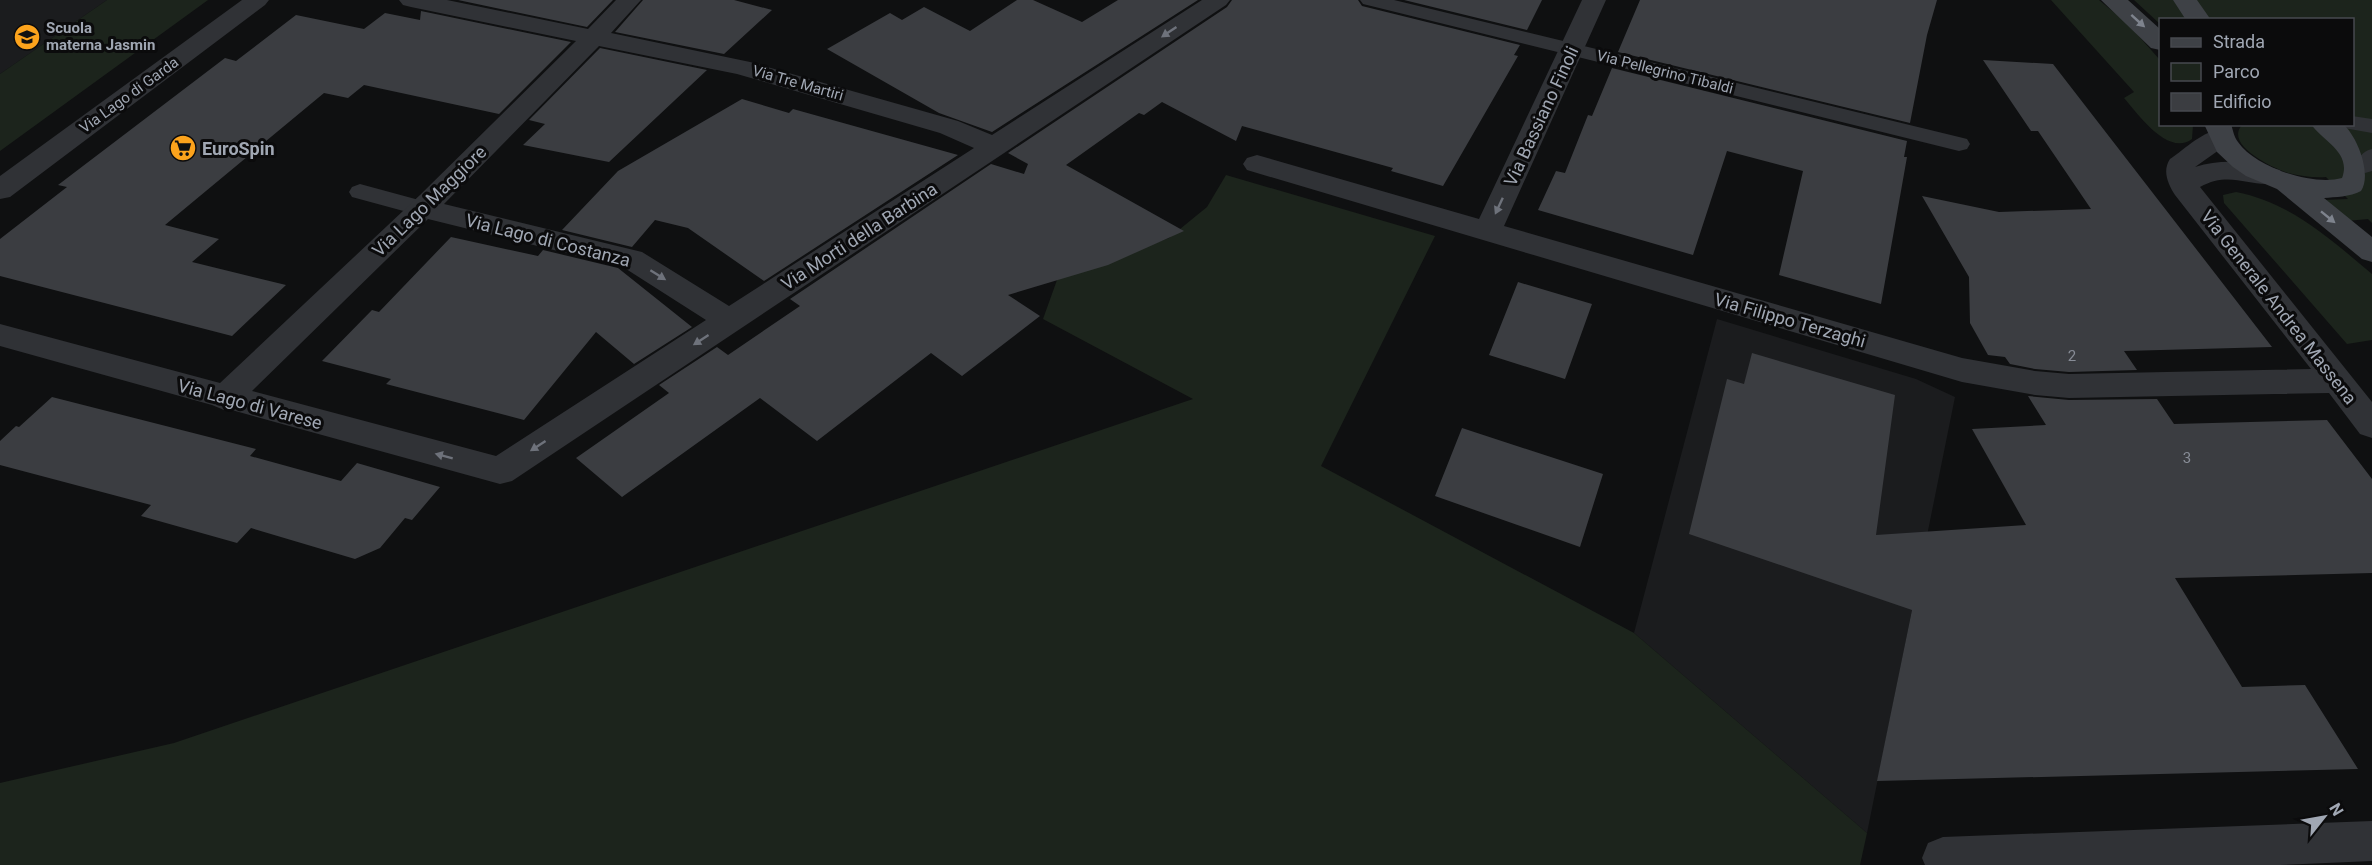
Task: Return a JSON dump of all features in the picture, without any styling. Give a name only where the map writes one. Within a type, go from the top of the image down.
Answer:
[{"type":"street","name":"Via Lago di Garda","points":[[0,190],[258,0]]},
{"type":"street","name":"Via Tre Martiri","points":[[411,0],[741,67],[949,127],[996,147]]},
{"type":"street","name":"Via Lago Maggiore","points":[[224,398],[422,208],[596,36],[629,0]]},
{"type":"street","name":"Via Morti della Barbina","points":[[500,471],[1218,0]]},
{"type":"street","name":"Via Bassiano Finoli","points":[[1487,232],[1594,0]]},
{"type":"street","points":[[2114,0],[2136,18],[2159,43]]},
{"type":"street","points":[[2185,0],[2198,18]]},
{"type":"street","points":[[2185,189],[2187,182],[2195,177],[2221,169],[2251,171],[2278,179],[2331,188],[2353,183],[2368,169],[2356,148],[2327,126]]},
{"type":"street","points":[[2185,189],[2181,182],[2180,165],[2219,129],[2232,153],[2278,179],[2372,252]]},
{"type":"street","name":"Via Filippo Terzaghi","points":[[1257,164],[1939,363],[1997,377],[2069,386],[2337,381]]},
{"type":"street","name":"Via Generale Andrea Massena","points":[[2185,189],[2372,425]]},
{"type":"street","name":"Via Lago di Costanza","points":[[422,208],[632,259],[730,321]]},
{"type":"street","name":"Via Lago di Varese","points":[[0,335],[224,398],[500,471]]},
{"type":"street","points":[[1943,858],[2372,841]]},
{"type":"lane","name":"Via Pellegrino Tibaldi","points":[[1370,0],[1959,144]]},
{"type":"lane","points":[[2354,123],[2372,126]]},
{"type":"lane","points":[[360,192],[422,208]]},
{"type":"shaded area","name":"Scuola materna Jasmin","points":[[0,0],[107,0],[0,74]]},
{"type":"shaded area","points":[[1717,319],[1916,379],[1955,397],[1867,833],[1634,633]]},
{"type":"green space","points":[[107,0],[208,0],[0,151],[0,74]]},
{"type":"green space","points":[[2051,0],[2099,0],[2128,24],[2159,59],[2159,126],[2193,126],[2192,139],[2183,143],[2173,142],[2154,131],[2124,98],[2134,92]]},
{"type":"green space","points":[[2134,0],[2372,0],[2372,223],[2368,219],[2347,221],[2323,200],[2348,199],[2326,177],[2288,173],[2262,161],[2245,148],[2239,140],[2238,133],[2242,126],[2354,126],[2354,18],[2159,18],[2159,23]]},
{"type":"green space","points":[[1226,175],[1435,236],[1321,466],[1634,633],[1867,833],[1860,865],[0,865],[0,783],[174,743],[1193,399],[1043,319],[1057,280],[1169,238],[1207,207]]},
{"type":"green space","points":[[2236,192],[2256,197],[2293,214],[2325,236],[2372,274],[2372,340],[2347,344],[2224,203],[2223,195]]},
{"type":"building","points":[[458,0],[613,0],[587,27]]},
{"type":"building","points":[[643,0],[734,0],[772,10],[724,54],[615,32]]},
{"type":"building","points":[[1017,0],[1033,0],[1082,22],[1118,0],[1198,0],[992,132],[939,113],[827,49],[890,13],[902,20],[924,7],[970,31]]},
{"type":"building","points":[[1232,0],[1358,0],[1362,6],[1520,45],[1514,55],[1518,56],[1443,186],[1391,171],[1393,168],[1242,126],[1236,141],[1162,102],[1144,115],[1139,113],[1066,165],[1184,231],[1108,265],[1008,295],[1040,316],[962,376],[931,353],[817,441],[760,398],[622,497],[576,458],[669,393],[659,385],[717,347],[728,355],[800,306],[790,299],[991,164],[1024,174],[1028,164],[1008,153],[1227,7]]},
{"type":"building","points":[[1404,0],[1542,0],[1527,30]]},
{"type":"building","points":[[1640,0],[1937,0],[1927,35],[1910,123],[1618,52]]},
{"type":"building","points":[[421,11],[571,42],[499,114],[364,85],[348,98],[324,93],[165,225],[219,239],[192,262],[286,285],[232,336],[0,276],[0,239],[67,187],[58,185],[225,58],[236,61],[296,15],[364,29],[385,13],[420,20]]},
{"type":"building","points":[[600,48],[707,70],[609,162],[523,145],[545,124],[529,120]]},
{"type":"building","points":[[1983,60],[2053,64],[2272,347],[2124,351],[2137,370],[2069,372],[2010,364],[2005,357],[1988,355],[1970,323],[1969,277],[1922,196],[1999,212],[2091,209],[2038,131],[2031,131]]},
{"type":"building","points":[[1612,68],[1907,141],[1904,157],[1907,157],[1881,304],[1779,275],[1803,171],[1727,151],[1693,255],[1538,210],[1556,171],[1565,173],[1588,115],[1592,116]]},
{"type":"building","points":[[742,99],[789,113],[793,109],[958,155],[764,281],[688,228],[655,220],[632,247],[562,230],[618,171]]},
{"type":"building","points":[[451,237],[538,256],[543,250],[618,268],[692,327],[634,364],[596,332],[524,420],[386,384],[391,379],[322,361],[372,310],[379,312]]},
{"type":"building","points":[[1518,282],[1592,304],[1565,379],[1489,355]]},
{"type":"building","points":[[1752,353],[1895,395],[1876,535],[2026,525],[1972,429],[2046,425],[2028,396],[2069,400],[2157,399],[2174,424],[2327,420],[2372,479],[2372,573],[2175,578],[2242,687],[2305,685],[2358,769],[1877,781],[1912,610],[1689,534],[1727,379],[1744,384]]},
{"type":"building","points":[[52,397],[256,449],[250,456],[341,481],[357,463],[440,487],[412,520],[405,518],[380,548],[355,559],[251,528],[237,543],[141,516],[151,505],[0,465],[0,441]]},
{"type":"building","points":[[1462,428],[1603,474],[1580,547],[1435,496]]},
{"type":"place","name":"Scuola materna Jasmin","points":[[27,37]]},
{"type":"place","name":"EuroSpin","points":[[183,148]]}]
